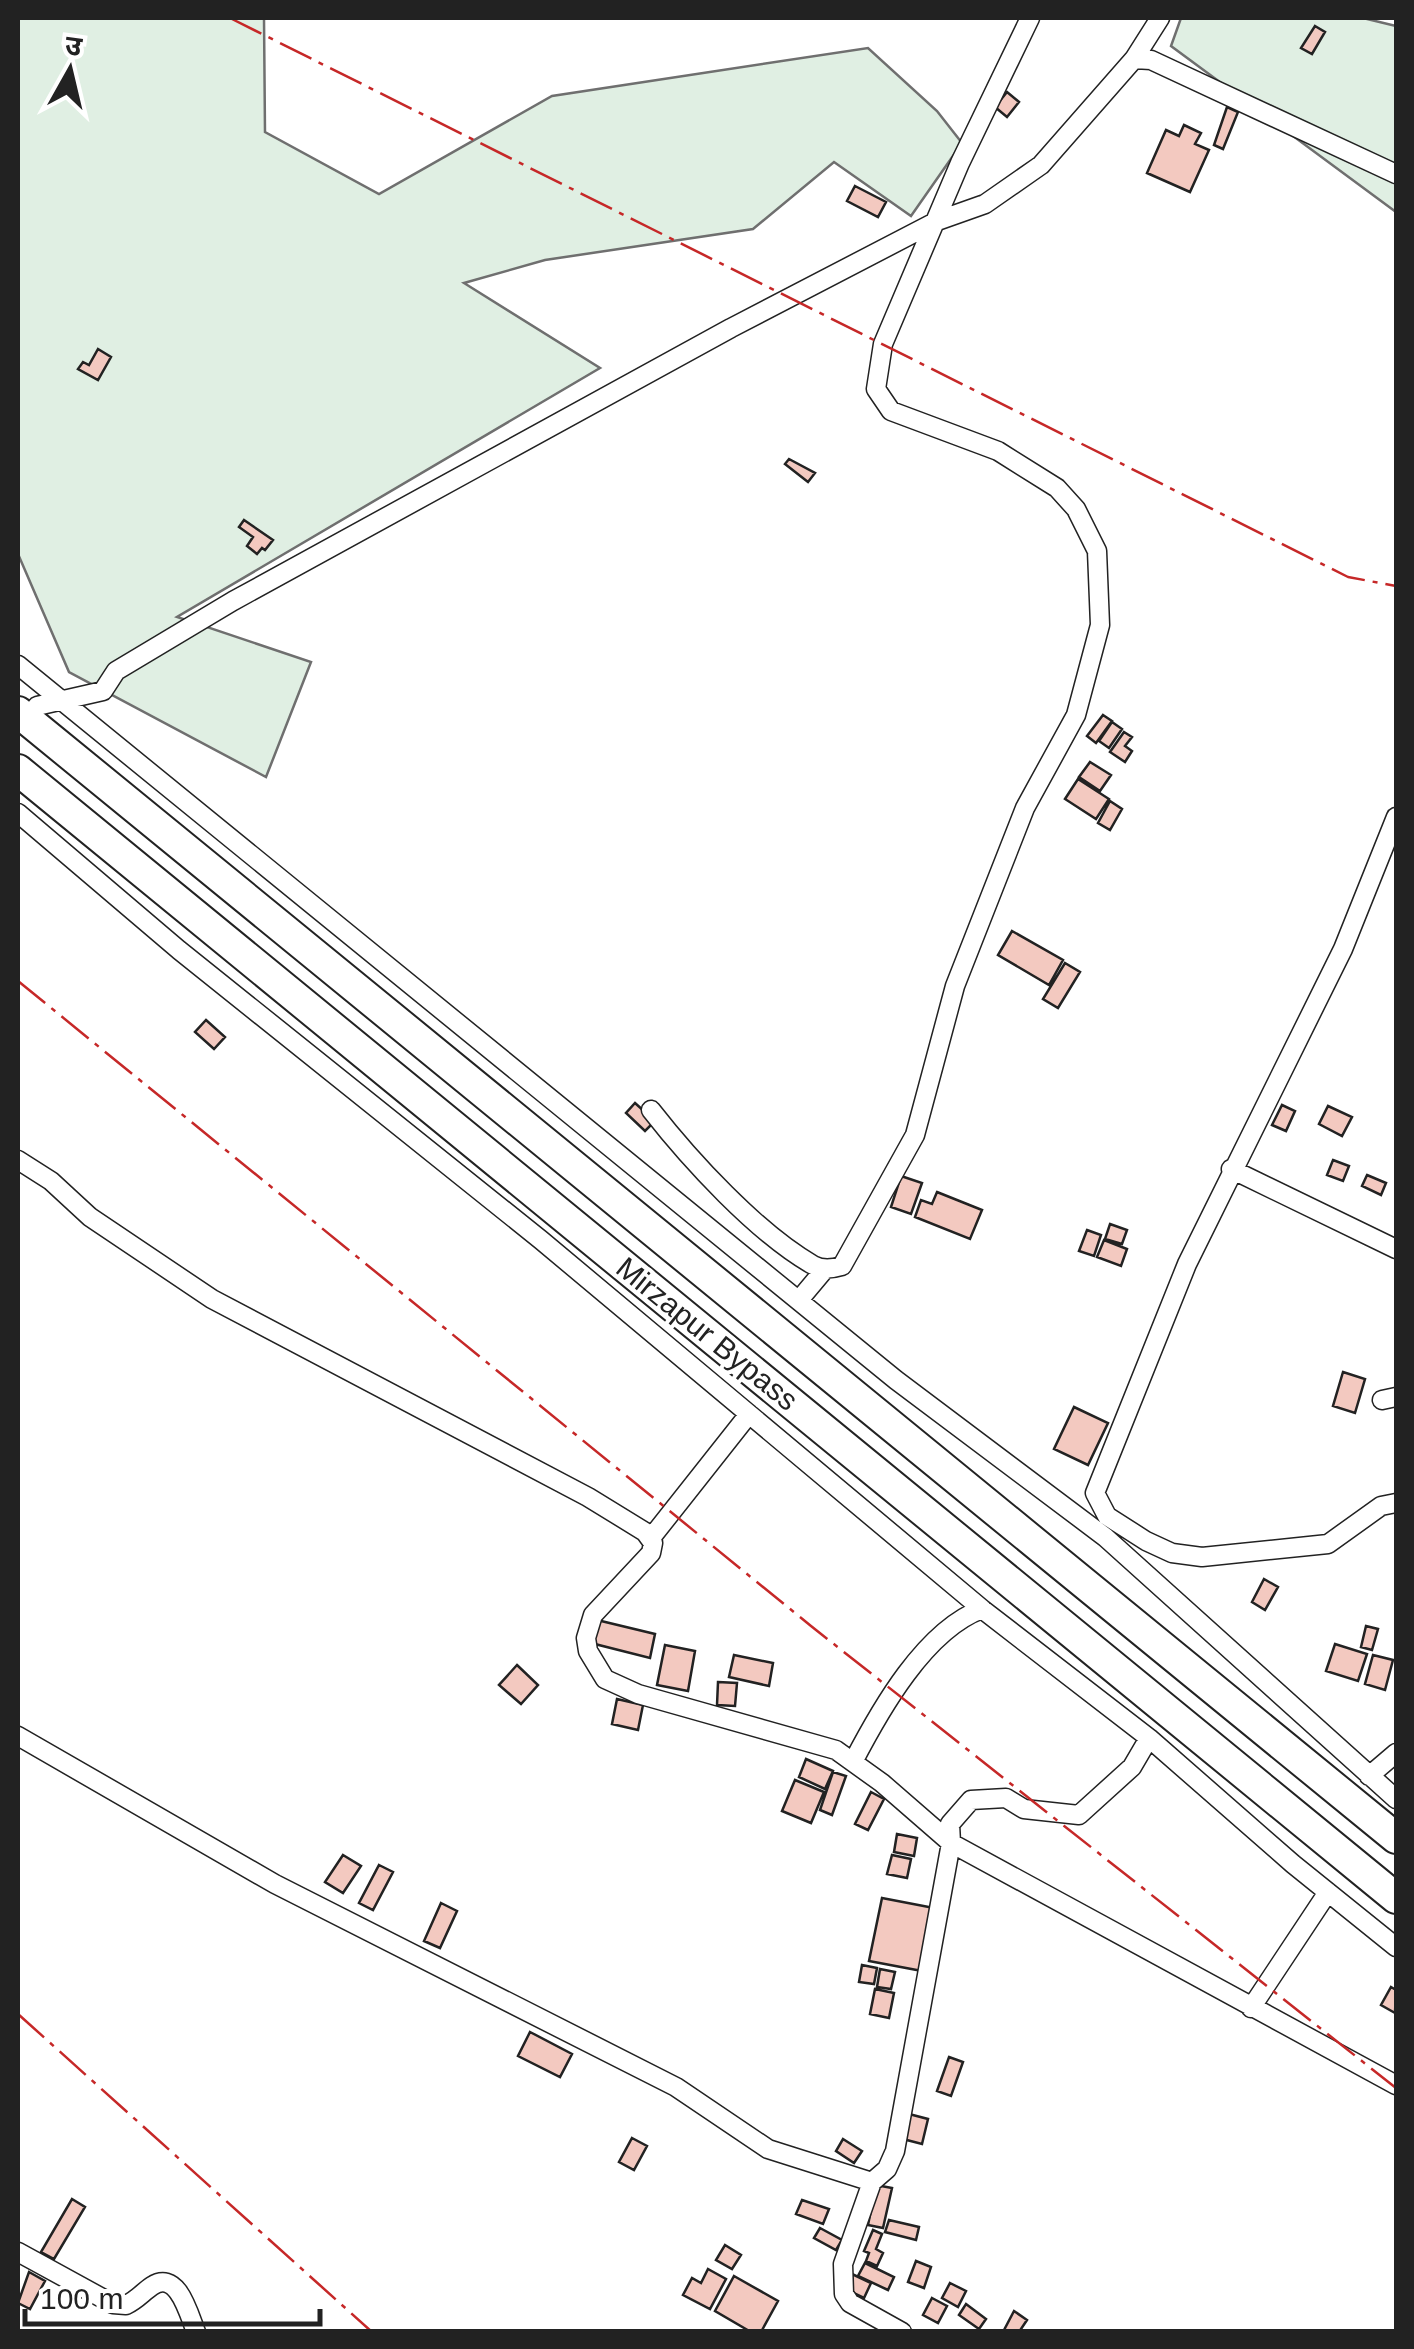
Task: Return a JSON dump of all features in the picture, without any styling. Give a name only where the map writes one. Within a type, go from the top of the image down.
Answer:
[{"type":"highway","points":[[27,709],[1396,1838]]},
{"type":"highway","name":"Mirzapur Bypass","points":[[18,770],[1396,1898]]},
{"type":"street","points":[[651,1110],[699,1167],[756,1219],[814,1266],[842,1266],[915,1134],[955,986],[1026,808],[1076,715],[1100,625],[1097,551],[1076,510],[1056,488],[998,451],[891,411],[876,389],[884,344],[1030,18]]},
{"type":"street","points":[[27,709],[102,691],[116,671],[209,614],[731,328],[937,221],[985,204],[1041,165],[1122,67],[1134,59],[1160,18]]},
{"type":"street","points":[[1134,59],[1151,60],[1396,174]]},
{"type":"street","points":[[18,665],[896,1380],[1105,1537],[1396,1798]]},
{"type":"street","points":[[18,813],[179,950],[982,1609],[1149,1738],[1396,1947]]},
{"type":"street","points":[[1396,817],[1343,949],[1231,1169],[1158,1331],[1096,1485],[1096,1500],[1107,1516],[1158,1548],[1202,1557],[1328,1544],[1382,1506],[1396,1503]]},
{"type":"street","points":[[18,1160],[51,1181],[90,1217],[239,1315],[588,1497],[651,1538]]},
{"type":"street","points":[[1231,1169],[1396,1249]]},
{"type":"street","points":[[799,1300],[825,1269]]},
{"type":"street","points":[[749,1414],[651,1538],[651,1553],[593,1615],[586,1638],[588,1651],[605,1680],[638,1694],[836,1750],[951,1842],[1396,2085]]},
{"type":"street","points":[[853,1762],[882,1703],[957,1618],[982,1609]]},
{"type":"street","points":[[18,1736],[275,1884],[676,2087],[768,2150],[872,2182]]},
{"type":"street","points":[[902,2332],[860,2310],[844,2294],[843,2264],[872,2182],[888,2168],[907,2105],[918,2014],[933,1954],[951,1842],[950,1824],[971,1800],[1006,1798],[1024,1809],[1079,1815],[1132,1768],[1149,1738]]},
{"type":"street","points":[[1369,1776],[1396,1753]]},
{"type":"street","points":[[1251,2008],[1328,1892]]},
{"type":"street","points":[[18,2252],[112,2304],[126,2305],[153,2285],[170,2284],[178,2289],[196,2332]]},
{"type":"green space","points":[[18,18],[264,18],[265,132],[379,194],[552,96],[868,48],[937,111],[962,143],[911,216],[834,162],[753,229],[545,260],[464,283],[600,368],[177,617],[311,662],[266,777],[69,672],[18,554]]},
{"type":"green space","points":[[1181,18],[1363,18],[1396,26],[1396,212],[1171,46]]},
{"type":"building","points":[[1315,26],[1325,32],[1312,54],[1301,48]]},
{"type":"building","points":[[1007,92],[1019,102],[1007,117],[995,107]]},
{"type":"building","points":[[1227,107],[1238,112],[1223,149],[1214,145]]},
{"type":"building","points":[[1184,125],[1201,133],[1195,144],[1209,150],[1190,192],[1147,173],[1166,130],[1179,136]]},
{"type":"building","points":[[855,186],[886,202],[878,217],[847,201]]},
{"type":"building","points":[[98,349],[111,357],[98,380],[78,369],[83,362],[89,365]]},
{"type":"building","points":[[789,459],[815,473],[808,482],[785,464]]},
{"type":"building","points":[[244,520],[273,540],[265,550],[262,548],[257,554],[247,546],[253,537],[239,527]]},
{"type":"building","points":[[1103,715],[1112,721],[1096,743],[1087,736]]},
{"type":"building","points":[[1112,722],[1122,729],[1109,748],[1099,741]]},
{"type":"building","points":[[1124,732],[1132,737],[1125,746],[1132,751],[1125,762],[1110,752]]},
{"type":"building","points":[[1090,762],[1111,775],[1100,791],[1079,777]]},
{"type":"building","points":[[1078,779],[1109,799],[1096,819],[1065,799]]},
{"type":"building","points":[[1110,801],[1122,809],[1110,830],[1098,823]]},
{"type":"building","points":[[1012,931],[1063,960],[1049,985],[998,955]]},
{"type":"building","points":[[1065,963],[1080,972],[1058,1008],[1043,999]]},
{"type":"building","points":[[206,1020],[225,1037],[214,1049],[195,1032]]},
{"type":"building","points":[[635,1103],[655,1121],[645,1131],[626,1113]]},
{"type":"building","points":[[1282,1105],[1295,1111],[1286,1131],[1272,1125]]},
{"type":"building","points":[[1328,1106],[1352,1117],[1342,1136],[1319,1124]]},
{"type":"building","points":[[1333,1160],[1349,1166],[1343,1181],[1327,1175]]},
{"type":"building","points":[[1367,1175],[1386,1183],[1381,1195],[1362,1186]]},
{"type":"building","points":[[901,1176],[922,1183],[911,1214],[891,1207]]},
{"type":"building","points":[[937,1192],[982,1210],[970,1239],[915,1217],[921,1200],[932,1204]]},
{"type":"building","points":[[1110,1224],[1127,1230],[1122,1244],[1105,1239]]},
{"type":"building","points":[[1087,1230],[1101,1235],[1094,1256],[1079,1251]]},
{"type":"building","points":[[1104,1240],[1127,1249],[1121,1266],[1097,1257]]},
{"type":"building","points":[[1343,1372],[1365,1379],[1355,1413],[1333,1406]]},
{"type":"building","points":[[1074,1407],[1108,1423],[1088,1465],[1054,1449]]},
{"type":"building","points":[[1264,1579],[1278,1587],[1265,1610],[1252,1602]]},
{"type":"building","points":[[597,1620],[655,1634],[650,1658],[591,1643]]},
{"type":"building","points":[[1366,1626],[1378,1629],[1372,1650],[1361,1647]]},
{"type":"building","points":[[1335,1644],[1367,1654],[1358,1681],[1326,1671]]},
{"type":"building","points":[[665,1645],[695,1651],[688,1691],[657,1685]]},
{"type":"building","points":[[734,1655],[773,1663],[769,1686],[729,1677]]},
{"type":"building","points":[[1373,1655],[1393,1660],[1385,1690],[1365,1684]]},
{"type":"building","points":[[517,1665],[538,1685],[521,1704],[499,1685]]},
{"type":"building","points":[[718,1682],[737,1683],[735,1706],[717,1705]]},
{"type":"building","points":[[617,1699],[643,1705],[638,1730],[612,1724]]},
{"type":"building","points":[[806,1759],[833,1771],[825,1789],[799,1777]]},
{"type":"building","points":[[833,1772],[846,1776],[832,1815],[820,1810]]},
{"type":"building","points":[[795,1780],[824,1792],[811,1823],[782,1811]]},
{"type":"building","points":[[871,1792],[884,1799],[868,1830],[855,1824]]},
{"type":"building","points":[[897,1834],[917,1838],[914,1856],[894,1852]]},
{"type":"building","points":[[343,1855],[361,1866],[343,1893],[325,1882]]},
{"type":"building","points":[[892,1855],[911,1859],[907,1878],[887,1874]]},
{"type":"building","points":[[379,1865],[393,1872],[373,1910],[359,1903]]},
{"type":"building","points":[[882,1898],[934,1908],[922,1971],[869,1961]]},
{"type":"building","points":[[441,1903],[457,1911],[440,1948],[424,1941]]},
{"type":"building","points":[[862,1965],[877,1968],[874,1984],[859,1982]]},
{"type":"building","points":[[880,1969],[895,1972],[891,1989],[877,1987]]},
{"type":"building","points":[[1391,1987],[1396,1990],[1395,2013],[1381,2005]]},
{"type":"building","points":[[875,1989],[894,1993],[889,2018],[870,2014]]},
{"type":"building","points":[[530,2032],[572,2054],[560,2077],[518,2056]]},
{"type":"building","points":[[949,2057],[963,2062],[951,2096],[937,2091]]},
{"type":"building","points":[[909,2114],[928,2119],[922,2144],[903,2139]]},
{"type":"building","points":[[632,2138],[647,2146],[634,2170],[619,2162]]},
{"type":"building","points":[[843,2139],[862,2151],[854,2163],[836,2151]]},
{"type":"building","points":[[876,2185],[892,2188],[883,2228],[868,2225]]},
{"type":"building","points":[[72,2199],[85,2207],[54,2259],[41,2252]]},
{"type":"building","points":[[802,2200],[829,2209],[823,2224],[796,2214]]},
{"type":"building","points":[[889,2220],[919,2227],[916,2240],[885,2232]]},
{"type":"building","points":[[820,2228],[842,2240],[836,2250],[814,2238]]},
{"type":"building","points":[[873,2230],[882,2234],[876,2249],[883,2253],[877,2266],[866,2261],[869,2253],[864,2251]]},
{"type":"building","points":[[725,2245],[741,2255],[732,2269],[716,2260]]},
{"type":"building","points":[[916,2261],[931,2267],[924,2288],[908,2282]]},
{"type":"building","points":[[865,2263],[894,2277],[888,2290],[858,2276]]},
{"type":"building","points":[[708,2269],[726,2279],[710,2309],[683,2295],[692,2278],[701,2283]]},
{"type":"building","points":[[29,2272],[45,2281],[30,2309],[18,2303]]},
{"type":"building","points":[[852,2274],[871,2283],[864,2298],[845,2289]]},
{"type":"building","points":[[734,2276],[778,2301],[761,2332],[751,2332],[715,2311]]},
{"type":"building","points":[[950,2283],[966,2291],[958,2307],[942,2298]]},
{"type":"building","points":[[932,2298],[947,2306],[938,2323],[923,2315]]},
{"type":"building","points":[[966,2304],[986,2319],[979,2329],[959,2315]]},
{"type":"building","points":[[1014,2311],[1027,2320],[1019,2332],[1003,2332]]},
{"type":"power","points":[[230,18],[1348,577],[1396,586]]},
{"type":"power","points":[[18,981],[811,1626],[1396,2088]]},
{"type":"power","points":[[18,2014],[372,2332]]}]
